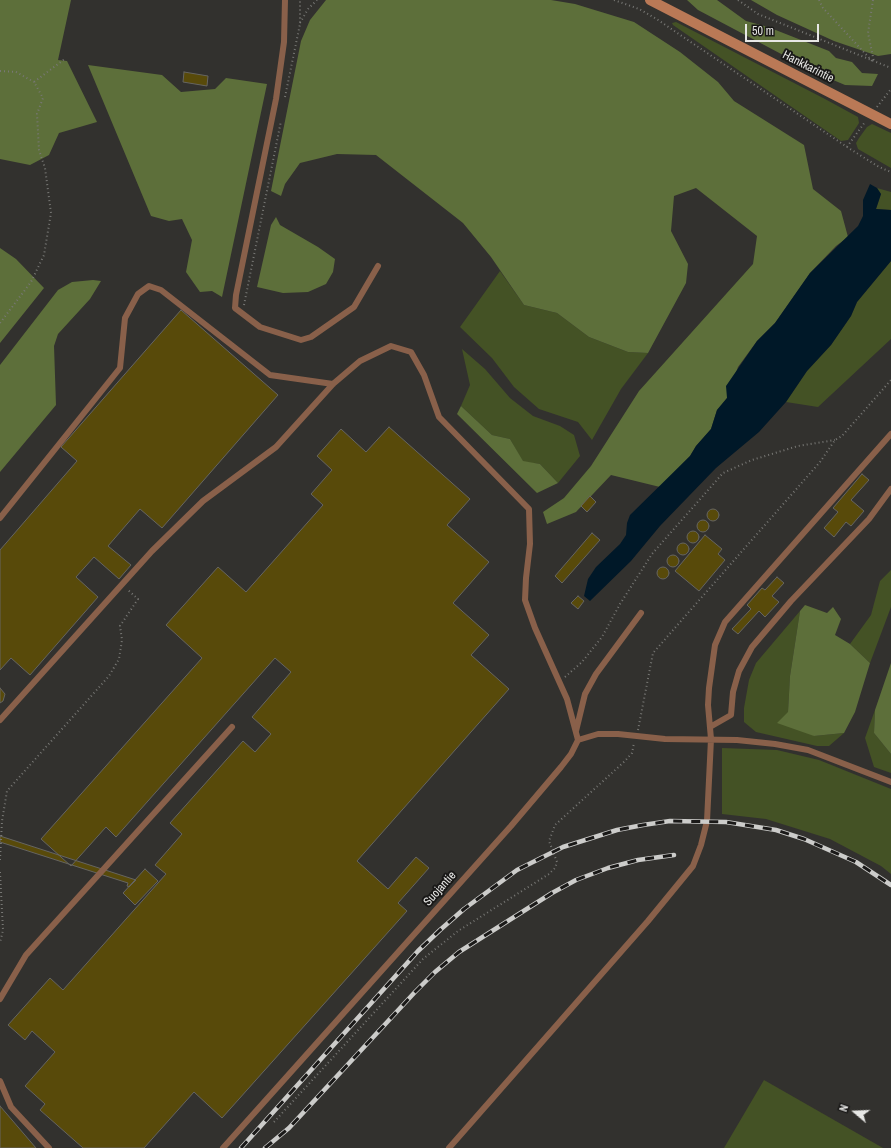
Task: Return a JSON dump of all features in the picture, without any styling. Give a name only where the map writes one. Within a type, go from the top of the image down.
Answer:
[{"type":"main road","name":"Hankkarintie","points":[[650,0],[891,124]]},
{"type":"lane","points":[[285,0],[284,42],[276,99],[236,295],[235,308],[242,315],[260,327],[301,340],[312,337],[354,307],[378,266]]},
{"type":"lane","points":[[0,518],[120,368],[125,318],[138,294],[149,286],[161,290],[270,375],[333,384]]},
{"type":"lane","points":[[0,720],[152,550],[203,501],[276,447],[333,384],[360,361],[391,346],[410,352],[424,375],[440,417],[529,509],[530,544],[525,600],[535,628],[567,699],[578,740],[598,734],[637,735],[665,739],[737,740],[808,750],[891,782]]},
{"type":"lane","points":[[449,1148],[648,921],[693,866],[701,845],[707,821],[711,740],[709,688],[715,645],[725,622],[891,434]]},
{"type":"lane","points":[[710,727],[731,715],[733,692],[739,671],[752,647],[792,601],[869,519],[891,489]]},
{"type":"lane","points":[[576,733],[585,694],[596,674],[641,613]]},
{"type":"lane","points":[[0,998],[26,955],[232,727]]},
{"type":"lane","name":"Suojantie","points":[[223,1148],[511,826],[567,758],[578,740]]},
{"type":"lane","points":[[0,1081],[11,1107],[49,1148]]},
{"type":"path","points":[[284,101],[300,24],[300,0]]},
{"type":"path","points":[[300,24],[308,9],[317,0]]},
{"type":"path","points":[[614,0],[639,9],[658,20],[847,147],[879,167],[891,172]]},
{"type":"path","points":[[738,0],[758,14],[874,63],[891,68]]},
{"type":"path","points":[[819,0],[823,8],[874,63]]},
{"type":"path","points":[[873,0],[868,33],[874,63]]},
{"type":"path","points":[[34,82],[66,58]]},
{"type":"path","points":[[0,71],[16,72],[34,82],[43,98],[37,114],[39,150],[45,168],[51,213],[44,255],[30,282],[0,322]]},
{"type":"path","points":[[877,107],[891,89]]},
{"type":"path","points":[[242,315],[282,116]]},
{"type":"path","points":[[847,147],[865,121]]},
{"type":"path","points":[[559,681],[582,662],[602,637],[620,604],[652,554],[723,473],[752,460],[798,446],[835,440],[842,436],[891,380]]},
{"type":"path","points":[[274,1122],[423,959],[458,931],[549,874],[555,868],[557,862],[550,841],[555,825],[626,761],[632,753],[637,735],[653,652],[820,462],[835,440]]},
{"type":"path","points":[[0,860],[2,821],[8,791],[109,676],[119,659],[122,640],[120,626],[138,599],[121,584]]},
{"type":"path","points":[[0,872],[3,930],[0,944]]},
{"type":"green space","points":[[0,0],[71,0],[58,60],[67,61],[97,122],[59,133],[49,155],[30,165],[0,159]]},
{"type":"green space","points":[[326,0],[551,0],[575,4],[634,22],[680,52],[718,82],[734,101],[804,145],[813,189],[841,211],[848,237],[836,246],[810,273],[775,323],[757,341],[738,367],[727,398],[717,410],[711,429],[696,446],[690,456],[660,487],[611,475],[576,512],[547,524],[543,512],[564,498],[591,466],[639,391],[753,264],[757,236],[696,188],[674,196],[671,231],[688,264],[686,283],[648,353],[628,352],[589,337],[557,313],[524,305],[491,257],[463,223],[376,155],[337,154],[300,163],[285,184],[281,196],[271,191],[301,41],[310,20]]},
{"type":"green space","points":[[687,0],[717,0],[746,21],[768,27],[829,51],[836,58],[852,62],[862,73],[878,74],[872,86],[845,85],[819,74],[698,10]]},
{"type":"green space","points":[[751,0],[891,0],[891,54],[878,56],[834,41],[777,15]]},
{"type":"green space","points":[[676,22],[858,117],[859,123],[848,140],[841,141],[673,25],[672,23]]},
{"type":"green space","points":[[88,65],[162,75],[181,92],[215,89],[226,78],[267,84],[222,297],[212,291],[200,292],[186,272],[192,240],[182,219],[169,221],[151,216]]},
{"type":"green space","points":[[872,124],[891,133],[891,168],[858,149],[856,143],[867,127]]},
{"type":"green space","points":[[877,188],[891,192],[891,210],[876,209],[881,194]]},
{"type":"green space","points":[[276,217],[280,225],[318,247],[335,259],[333,272],[326,284],[308,292],[283,293],[257,287],[271,225]]},
{"type":"green space","points":[[0,248],[16,259],[44,288],[0,343]]},
{"type":"green space","points":[[891,261],[891,339],[818,407],[786,402],[807,371],[831,345],[851,316],[857,302]]},
{"type":"green space","points":[[500,271],[524,305],[557,313],[589,337],[628,352],[648,353],[621,389],[592,440],[578,422],[539,409],[514,387],[492,358],[460,327]]},
{"type":"green space","points":[[93,280],[101,281],[90,299],[58,334],[54,346],[56,405],[0,472],[0,365],[58,290],[72,282]]},
{"type":"green space","points":[[462,349],[485,369],[510,398],[533,416],[560,426],[574,435],[580,456],[558,483],[540,464],[523,462],[510,439],[492,435],[461,406],[470,385]]},
{"type":"green space","points":[[461,406],[492,435],[510,439],[523,461],[540,464],[558,483],[537,493],[457,414]]},
{"type":"green space","points":[[891,570],[891,607],[870,663],[850,644],[871,615],[880,581]]},
{"type":"green space","points":[[805,605],[827,613],[833,607],[841,619],[835,635],[850,644],[870,663],[855,712],[844,733],[814,736],[777,723],[788,712],[790,676],[800,611]]},
{"type":"green space","points":[[800,611],[790,676],[788,712],[814,736],[844,733],[829,746],[817,746],[756,732],[744,722],[744,708],[749,680],[756,663]]},
{"type":"green space","points":[[891,663],[891,754],[874,733],[875,710]]},
{"type":"green space","points":[[875,710],[874,733],[891,754],[891,773],[874,767],[865,738]]},
{"type":"green space","points":[[722,748],[777,750],[819,760],[891,789],[891,874],[881,866],[830,839],[766,819],[722,814]]},
{"type":"green space","points":[[764,1080],[883,1148],[724,1148]]},
{"type":"water","points":[[870,184],[877,188],[881,194],[876,209],[891,210],[891,261],[857,302],[851,316],[831,345],[807,371],[786,402],[759,432],[716,468],[660,526],[631,561],[590,601],[584,596],[588,579],[596,567],[620,544],[626,535],[627,523],[630,515],[690,456],[696,446],[711,429],[717,410],[727,398],[726,386],[757,341],[775,323],[810,273],[858,226],[863,216],[863,200]]},
{"type":"building","points":[[184,72],[208,76],[207,86],[183,82]]},
{"type":"building","points":[[181,310],[278,395],[162,528],[140,509],[108,546],[131,565],[119,579],[94,557],[76,577],[98,597],[30,675],[11,658],[0,670],[0,550],[77,461],[61,447]]},
{"type":"building","points":[[389,427],[470,499],[447,525],[489,562],[453,603],[489,635],[471,655],[509,689],[357,861],[388,889],[416,857],[429,868],[398,903],[407,911],[222,1118],[194,1092],[144,1148],[83,1148],[40,1110],[45,1104],[25,1086],[55,1052],[32,1031],[25,1040],[8,1025],[50,978],[63,990],[166,874],[155,865],[182,834],[170,823],[243,741],[255,752],[271,734],[252,717],[291,672],[275,658],[116,837],[106,827],[71,866],[41,839],[202,658],[166,625],[218,567],[246,592],[323,505],[311,494],[332,470],[317,456],[341,429],[366,452]]},
{"type":"building","points":[[862,474],[869,480],[851,500],[864,511],[851,526],[846,522],[834,537],[824,528],[838,512],[833,508]]},
{"type":"building","points":[[590,496],[596,502],[587,512],[581,506]]},
{"type":"building","points":[[711,509],[715,509],[719,515],[715,521],[711,521],[707,517],[707,513]]},
{"type":"building","points":[[701,520],[705,520],[709,526],[705,532],[701,532],[697,528],[697,524]]},
{"type":"building","points":[[691,531],[695,531],[699,537],[695,543],[691,543],[687,539],[687,535]]},
{"type":"building","points":[[592,533],[600,540],[562,583],[555,576]]},
{"type":"building","points":[[705,535],[722,549],[718,554],[725,560],[699,591],[675,571]]},
{"type":"building","points":[[681,543],[685,543],[689,549],[685,555],[681,555],[677,551],[677,547]]},
{"type":"building","points":[[671,555],[675,555],[679,561],[675,567],[671,567],[667,563],[667,559]]},
{"type":"building","points":[[661,567],[665,567],[669,573],[665,579],[661,579],[657,575],[657,571]]},
{"type":"building","points":[[777,577],[784,583],[772,596],[779,602],[765,617],[759,611],[738,634],[732,629],[751,609],[747,605],[762,588],[765,590]]},
{"type":"building","points":[[578,596],[584,601],[578,609],[571,603]]},
{"type":"building","points":[[0,688],[5,694],[3,701],[0,703]]},
{"type":"building","points":[[0,836],[136,880],[129,887],[127,886],[128,883],[0,842]]},
{"type":"building","points":[[145,869],[158,881],[135,905],[123,893]]},
{"type":"building","points":[[0,1106],[36,1148],[0,1148]]},
{"type":"railway","points":[[241,1148],[418,951],[440,930],[464,909],[517,870],[563,847],[617,830],[643,825],[670,821],[726,822],[776,830],[804,839],[856,862],[891,885]]},
{"type":"railway","points":[[265,1148],[289,1128],[415,992],[435,972],[459,952],[552,893],[576,880],[608,868],[638,860],[674,855]]}]
